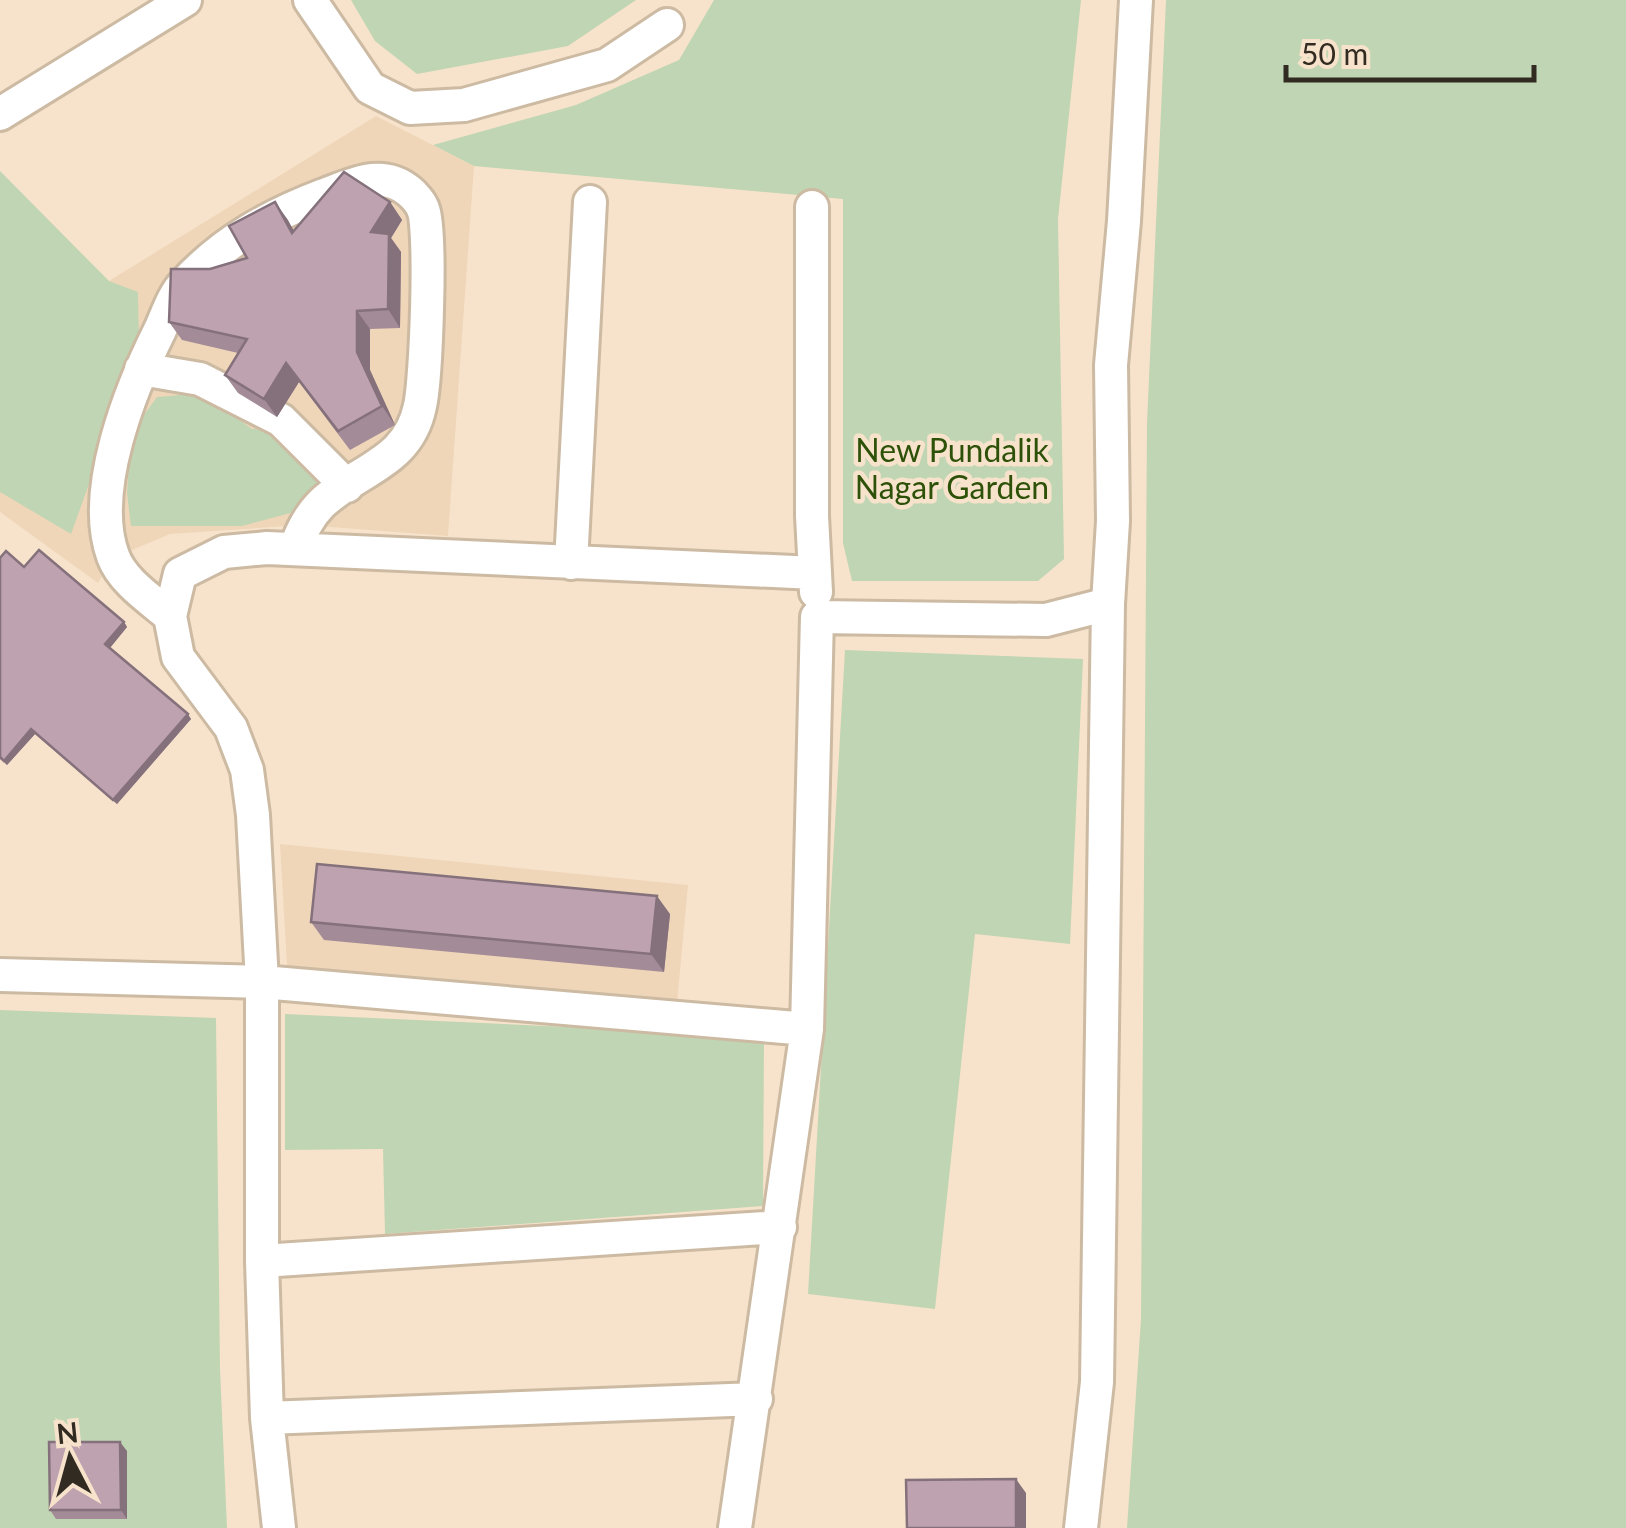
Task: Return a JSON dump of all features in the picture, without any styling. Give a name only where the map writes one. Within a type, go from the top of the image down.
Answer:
[{"type":"street","points":[[0,114],[185,0]]},
{"type":"street","points":[[310,0],[370,88],[410,108],[464,106],[607,65],[667,26]]},
{"type":"street","points":[[1081,1528],[1097,1382],[1108,604],[1114,521],[1111,365],[1124,222],[1136,0]]},
{"type":"street","points":[[170,616],[128,580],[113,558],[106,502],[119,429],[140,369],[181,287],[222,246],[280,212],[362,180],[390,178],[412,192],[424,210],[428,248],[421,403],[412,435],[387,459],[322,503],[304,525],[295,549]]},
{"type":"street","points":[[571,563],[590,202]]},
{"type":"street","points":[[735,1528],[807,1030],[817,617],[812,206]]},
{"type":"street","points":[[140,369],[200,380],[281,420],[347,486]]},
{"type":"street","points":[[278,1528],[267,1418],[262,1261],[262,982],[253,814],[247,770],[231,728],[178,658],[170,616],[180,574],[224,552],[295,549],[815,573]]},
{"type":"street","points":[[817,617],[1046,620],[1108,604]]},
{"type":"street","points":[[0,975],[262,982],[807,1030]]},
{"type":"street","points":[[262,1261],[780,1227]]},
{"type":"street","points":[[267,1418],[756,1399]]},
{"type":"shaded area","points":[[376,116],[474,166],[448,536],[304,525],[170,534],[113,558],[98,583],[0,512],[0,356],[109,281]]},
{"type":"shaded area","points":[[280,844],[688,885],[677,1003],[287,966]]},
{"type":"green space","points":[[351,0],[636,0],[568,46],[417,74],[375,41]]},
{"type":"green space","name":"New Pundalik Nagar Garden","points":[[714,0],[1081,0],[1058,219],[1064,559],[1038,581],[852,581],[843,543],[843,199],[474,166],[433,145],[576,105],[679,60]]},
{"type":"green space","points":[[1166,0],[1626,0],[1626,1528],[1127,1528],[1141,1319],[1147,423]]},
{"type":"green space","points":[[0,171],[109,281],[138,292],[139,345],[71,534],[0,492]]},
{"type":"green space","points":[[203,393],[252,429],[309,427],[342,465],[302,510],[242,526],[131,526],[127,493],[131,432],[157,397]]},
{"type":"green space","points":[[845,650],[1083,659],[1070,944],[975,934],[935,1309],[808,1294]]},
{"type":"green space","points":[[0,1010],[216,1018],[220,1369],[227,1528],[0,1528]]},
{"type":"green space","points":[[285,1014],[764,1036],[763,1206],[385,1234],[383,1149],[285,1150]]},
{"type":"building","points":[[344,172],[390,202],[371,232],[389,234],[388,309],[357,311],[357,352],[382,406],[338,431],[286,363],[264,399],[225,375],[247,339],[169,322],[171,269],[210,269],[247,258],[229,226],[275,202],[292,233]]},
{"type":"building","points":[[39,550],[124,622],[105,644],[188,714],[113,800],[31,729],[4,761],[0,757],[0,558],[6,551],[24,567]]},
{"type":"building","points":[[317,864],[657,896],[651,954],[311,922]]},
{"type":"building","points":[[49,1442],[120,1442],[121,1510],[50,1510]]},
{"type":"building","points":[[1016,1479],[1016,1528],[907,1528],[906,1480]]}]
